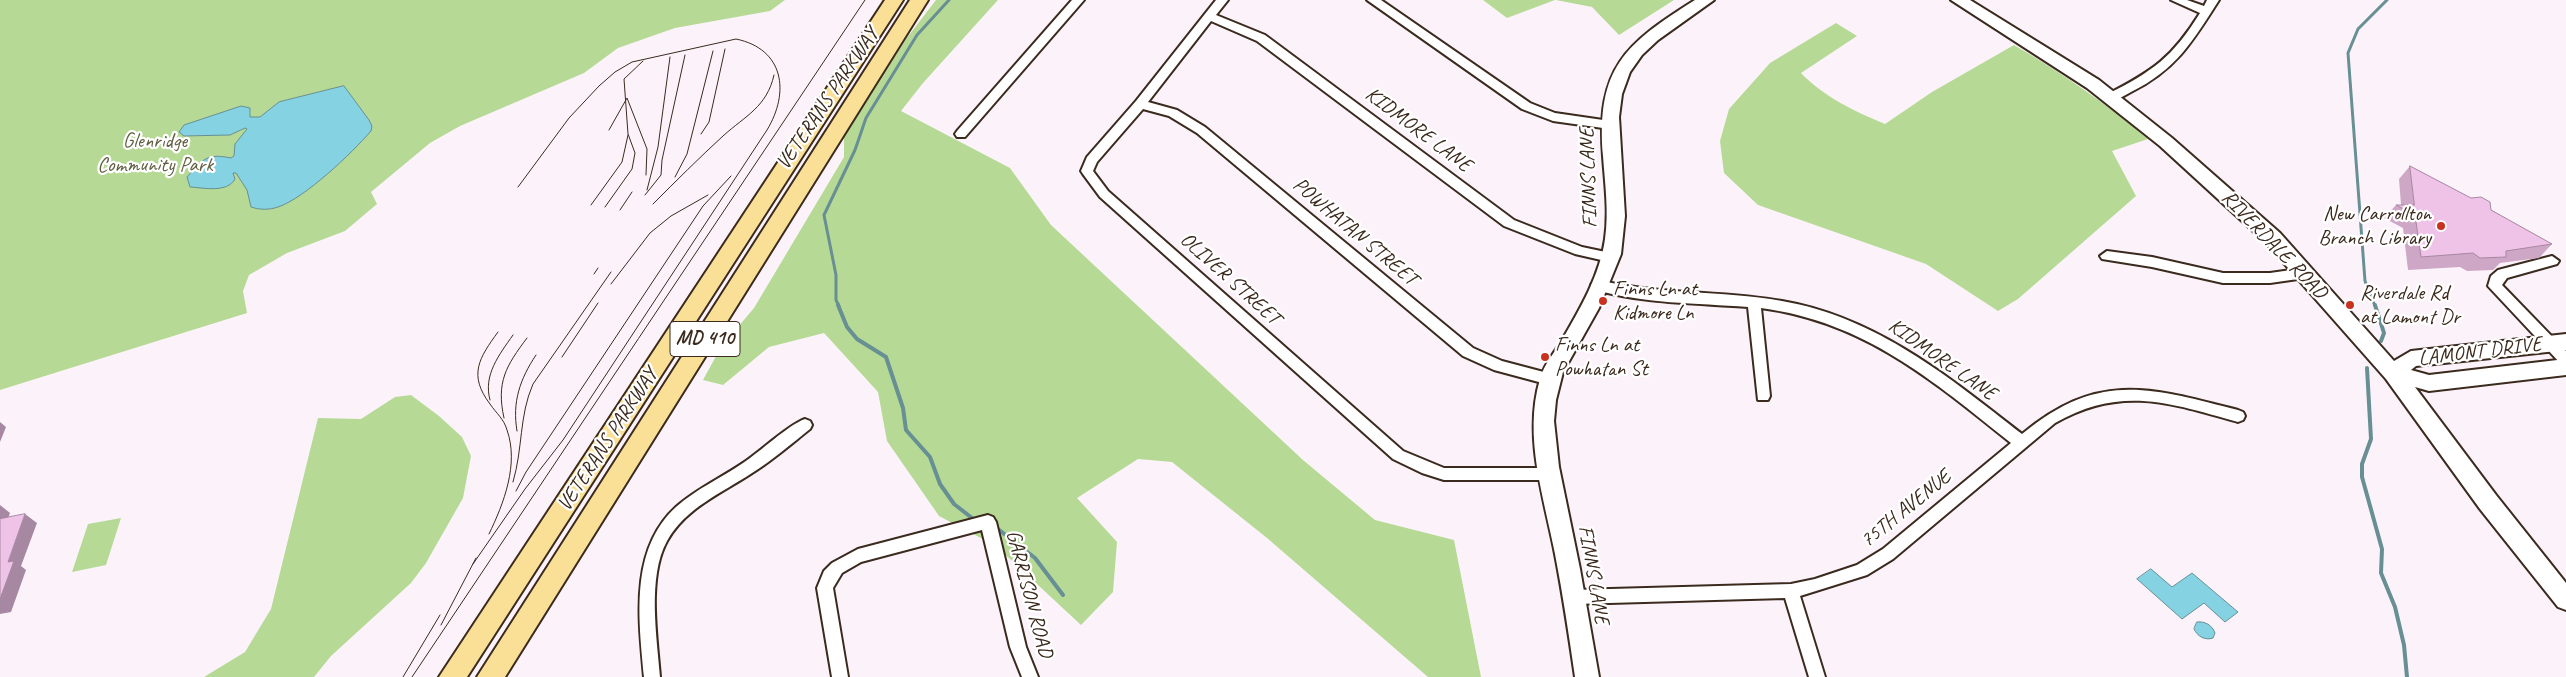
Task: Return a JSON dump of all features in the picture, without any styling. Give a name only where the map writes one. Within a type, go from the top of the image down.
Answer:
[{"type":"main road","name":"VETERANS PARKWAY","points":[[452,677],[634,401],[776,178],[894,0]]},
{"type":"main road","name":"VETERANS PARKWAY","points":[[490,677],[919,0]]},
{"type":"street","points":[[961,134],[1078,0]]},
{"type":"street","name":"OLIVER STREET","points":[[1222,0],[1211,17],[1087,166],[1090,178],[1104,194],[1398,455],[1427,469],[1444,474],[1550,474]]},
{"type":"street","points":[[1373,0],[1526,106],[1553,117],[1610,124]]},
{"type":"street","name":"FINNS LANE","points":[[1587,677],[1544,434],[1550,379],[1598,285],[1610,257],[1617,213],[1610,124],[1614,88],[1630,57],[1661,30],[1706,0]]},
{"type":"street","name":"RIVERDALE ROAD","points":[[1959,0],[2059,61],[2110,98],[2212,182],[2273,238],[2393,373],[2488,502],[2566,600]]},
{"type":"street","points":[[2177,0],[2206,11]]},
{"type":"street","points":[[2110,98],[2143,80],[2168,63],[2182,48],[2213,0]]},
{"type":"street","name":"KIDMORE LANE","points":[[1211,17],[1250,32],[1292,60],[1503,220],[1580,251],[1610,257]]},
{"type":"street","name":"POWHATAN STREET","points":[[1140,104],[1173,113],[1201,130],[1468,352],[1499,366],[1550,379]]},
{"type":"street","points":[[2107,256],[2152,262],[2223,278],[2270,278],[2305,272]]},
{"type":"street","points":[[2552,261],[2502,274],[2495,283],[2498,292],[2558,342],[2566,360]]},
{"type":"street","name":"KIDMORE LANE","points":[[1598,285],[1648,297],[1714,298],[1822,315],[1875,336],[1927,369],[2021,442]]},
{"type":"street","points":[[1754,303],[1763,396]]},
{"type":"street","name":"LAMONT DRIVE","points":[[2393,373],[2411,359],[2558,342]]},
{"type":"street","name":"LAMONT DRIVE","points":[[2393,373],[2429,383],[2566,367]]},
{"type":"street","name":"75TH AVENUE","points":[[1574,597],[1791,591],[1815,586],[1862,570],[1888,554],[2021,442],[2063,410],[2087,400],[2112,395],[2171,398],[2238,416]]},
{"type":"street","points":[[652,677],[649,582],[653,557],[659,541],[679,513],[759,461],[805,425]]},
{"type":"street","name":"GARRISON ROAD","points":[[840,677],[825,588],[828,576],[842,563],[858,556],[988,522],[1018,647],[1030,677]]},
{"type":"street","points":[[1791,591],[1817,677]]},
{"type":"green space","name":"Glenridge Community Park","points":[[0,0],[785,0],[770,11],[675,28],[618,48],[584,73],[460,126],[430,143],[371,192],[377,204],[345,231],[287,253],[249,275],[243,291],[247,313],[0,390]]},
{"type":"green space","points":[[936,0],[998,0],[923,83],[901,111],[1010,168],[1051,225],[1303,460],[1375,520],[1454,540],[1481,677],[1428,677],[1267,538],[1172,462],[1138,459],[1077,498],[1117,542],[1113,592],[1081,625],[996,546],[939,516],[887,441],[878,392],[824,333],[769,347],[723,385],[703,380],[721,347],[754,308],[844,157],[844,136],[906,39]]},
{"type":"green space","points":[[1483,0],[1555,0],[1507,18]]},
{"type":"green space","points":[[1556,0],[1674,0],[1619,35],[1592,7]]},
{"type":"green space","points":[[1836,23],[1857,36],[1801,73],[1819,89],[1840,103],[1885,124],[1932,92],[2014,45],[2083,89],[2148,139],[2112,151],[2136,196],[2018,299],[1998,311],[1926,264],[1758,205],[1724,173],[1720,141],[1729,109],[1770,63]]},
{"type":"green space","points":[[411,395],[439,416],[462,437],[471,456],[463,498],[426,563],[411,583],[331,656],[314,677],[204,677],[245,652],[271,609],[318,418],[361,419],[395,397]]},
{"type":"green space","points":[[121,518],[106,565],[72,572],[88,524]]},
{"type":"water","points":[[344,86],[369,120],[372,126],[371,131],[314,185],[289,202],[271,209],[251,207],[247,190],[236,173],[233,173],[235,179],[231,183],[221,188],[190,187],[187,177],[197,166],[211,157],[231,158],[234,156],[235,144],[247,129],[245,128],[230,135],[184,136],[179,132],[184,125],[241,106],[250,108],[250,117],[260,117],[279,102]]},
{"type":"water","points":[[2151,569],[2172,587],[2192,573],[2238,612],[2225,622],[2204,603],[2182,619],[2137,579]]},
{"type":"water","points":[[2197,622],[2208,624],[2214,630],[2213,638],[2204,638],[2197,634],[2194,629]]},
{"type":"building","name":"New Carrollton Branch Library","points":[[2410,166],[2471,198],[2481,197],[2490,202],[2491,210],[2552,244],[2506,251],[2506,257],[2480,258],[2473,253],[2421,257],[2415,215],[2396,205],[2414,205]]},
{"type":"building","points":[[25,514],[8,562],[14,561],[0,599],[0,519]]},
{"type":"waterway","points":[[839,306],[836,300],[836,275],[824,215],[855,150],[866,118],[917,35],[949,0]]},
{"type":"waterway","points":[[2375,306],[2365,281],[2348,53],[2358,29],[2387,0]]},
{"type":"waterway","points":[[838,305],[847,327],[857,339],[886,357],[903,408],[906,430],[930,457],[940,484],[954,504],[972,518]]},
{"type":"waterway","points":[[2375,305],[2384,333],[2381,341]]},
{"type":"waterway","points":[[2367,368],[2371,439],[2362,464],[2362,477],[2382,549],[2381,573],[2395,607],[2404,645],[2407,677]]},
{"type":"waterway","points":[[998,529],[1035,558],[1063,595]]},
{"type":"tram line","points":[[412,677],[865,0]]},
{"type":"tram line","points":[[473,564],[525,489],[563,440],[767,130],[779,101],[780,87],[778,74],[773,62],[764,52],[752,44],[736,39],[632,62],[615,72],[599,86],[569,118],[518,187]]},
{"type":"tram line","points":[[701,134],[709,122],[725,49]]},
{"type":"tram line","points":[[675,177],[687,154],[713,51]]},
{"type":"tram line","points":[[645,195],[661,175],[662,160],[685,55]]},
{"type":"tram line","points":[[647,190],[658,147],[670,57]]},
{"type":"tram line","points":[[626,101],[624,79],[643,61]]},
{"type":"tram line","points":[[653,204],[714,144],[761,103],[771,86],[774,75]]},
{"type":"tram line","points":[[626,101],[627,98],[647,149],[646,175]]},
{"type":"tram line","points":[[605,207],[632,169],[635,153],[628,134],[626,101]]},
{"type":"tram line","points":[[609,130],[626,101]]},
{"type":"tram line","points":[[591,205],[622,162],[628,135]]},
{"type":"tram line","points":[[516,491],[526,472],[703,206],[731,176]]},
{"type":"tram line","points":[[620,210],[632,192]]},
{"type":"tram line","points":[[611,284],[650,233],[671,216],[708,195]]},
{"type":"tram line","points":[[594,274],[598,268]]},
{"type":"tram line","points":[[513,482],[525,408],[533,384],[611,272]]},
{"type":"tram line","points":[[562,357],[598,303]]},
{"type":"tram line","points":[[489,534],[500,509],[511,470],[510,443],[506,426],[483,394],[478,375],[481,359],[498,332]]},
{"type":"tram line","points":[[490,400],[488,391],[491,374],[498,358],[513,335]]},
{"type":"tram line","points":[[504,418],[501,394],[502,384],[508,366],[527,338]]},
{"type":"tram line","points":[[517,431],[516,410],[519,391],[536,355]]},
{"type":"tram line","points":[[441,625],[476,558]]},
{"type":"tram line","points":[[403,677],[440,615]]},
{"type":"place","name":"New Carrollton Branch Library","points":[[2441,226]]},
{"type":"place","name":"Finns Ln at Kidmore Ln","points":[[1603,301]]},
{"type":"place","name":"Riverdale Rd at Lamont Dr","points":[[2350,305]]},
{"type":"place","name":"Finns Ln at Powhatan St","points":[[1545,357]]}]
